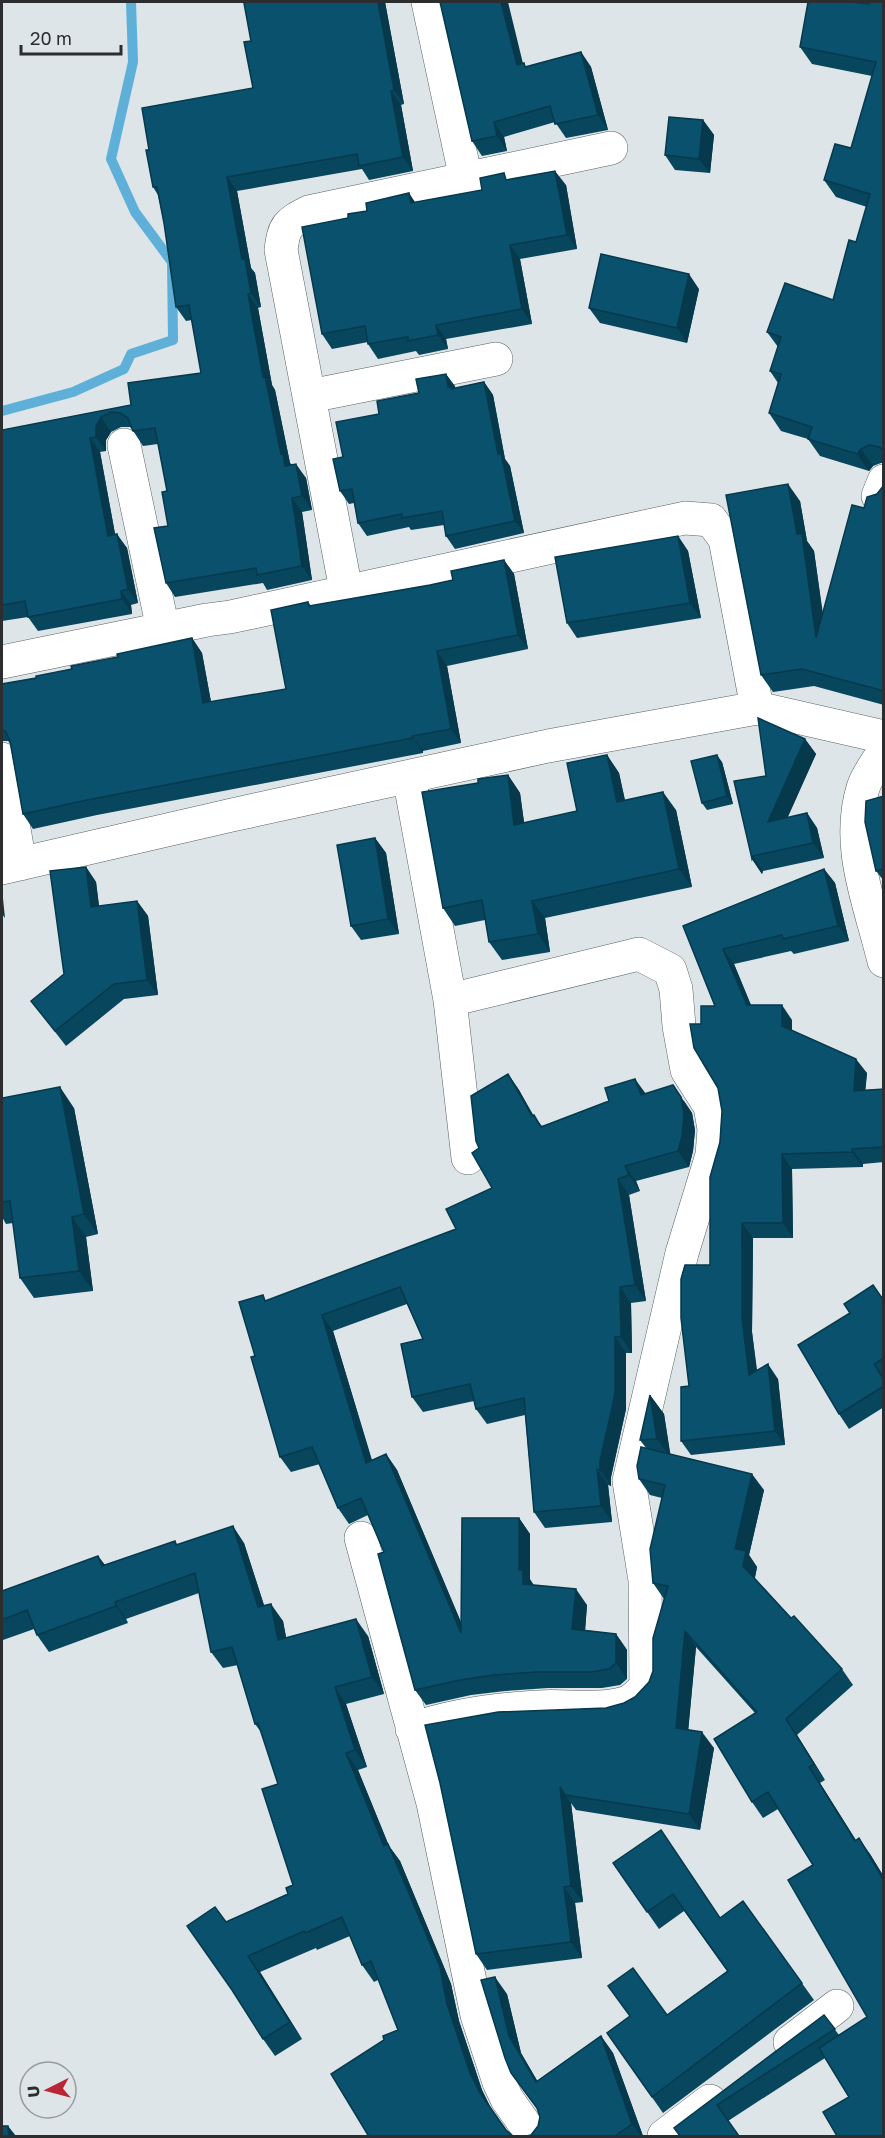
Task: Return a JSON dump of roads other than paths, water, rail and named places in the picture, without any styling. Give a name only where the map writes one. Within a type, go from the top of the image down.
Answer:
[{"type":"street","points":[[428,2],[466,179]]},
{"type":"street","points":[[346,590],[281,250],[284,232],[291,221],[309,212],[611,148]]},
{"type":"street","points":[[310,396],[496,359]]},
{"type":"street","points":[[124,445],[164,629]]},
{"type":"street","points":[[2,662],[230,617],[685,518],[711,520],[725,539],[757,708]]},
{"type":"street","points":[[2,759],[11,866],[548,746],[757,708],[884,737]]},
{"type":"street","points":[[884,751],[863,786],[855,822],[857,857],[884,961]]},
{"type":"street","points":[[409,777],[450,1000],[468,1158]]},
{"type":"street","points":[[412,1729],[440,1719],[526,1708],[602,1706],[626,1702],[637,1697],[646,1686],[645,1580],[629,1481],[682,1253],[712,1155],[714,1129],[710,1106],[687,1070],[679,1026],[676,989],[670,970],[639,954],[450,1000]]},
{"type":"street","points":[[361,1538],[433,1803],[477,2015],[499,2082],[507,2099],[533,2136]]},
{"type":"street","points":[[762,2062],[837,2006]]},
{"type":"street","points":[[664,2136],[734,2084]]},
{"type":"waterway","points":[[2,411],[73,392],[124,369],[131,354],[173,340],[172,262],[135,212],[111,159],[133,62],[131,2]]}]
